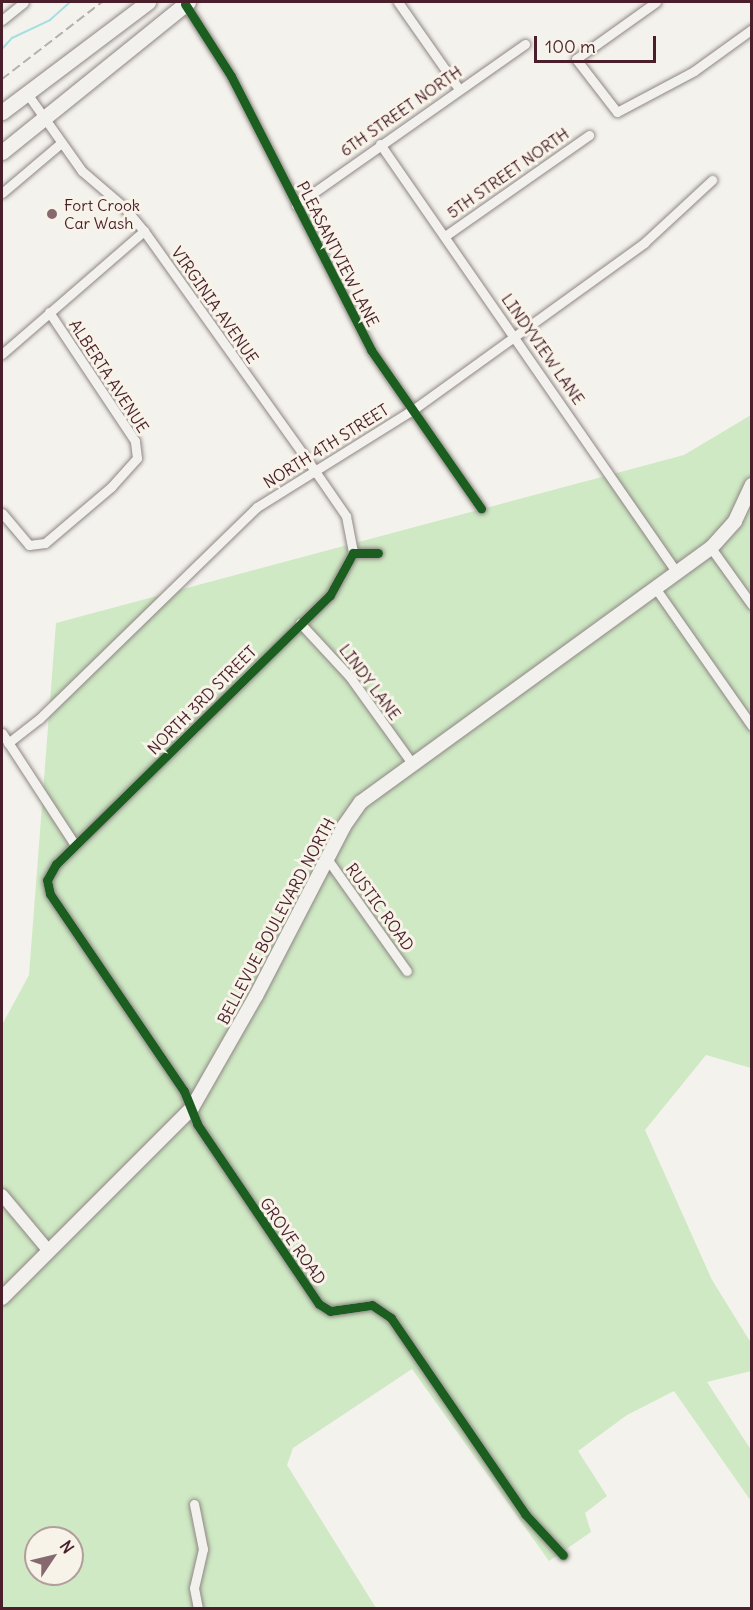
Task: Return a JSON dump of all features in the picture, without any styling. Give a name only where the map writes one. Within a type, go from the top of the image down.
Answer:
[{"type":"main road","points":[[2,112],[148,2]]},
{"type":"main road","points":[[2,152],[186,3]]},
{"type":"main road","name":"BELLEVUE BOULEVARD NORTH","points":[[2,1298],[192,1108],[328,860],[344,826],[361,802],[411,762],[711,548],[735,521],[752,485]]},
{"type":"street","points":[[2,20],[24,2]]},
{"type":"street","points":[[398,2],[459,89]]},
{"type":"street","points":[[656,2],[576,59],[617,112],[694,71],[752,29]]},
{"type":"street","name":"PLEASANTVIEW LANE","points":[[186,3],[231,76],[371,350],[481,508]]},
{"type":"street","name":"6TH STREET NORTH","points":[[296,205],[525,44]]},
{"type":"street","name":"VIRGINIA AVENUE","points":[[26,92],[88,179],[123,206],[144,231],[315,471],[346,516],[353,553]]},
{"type":"street","name":"5TH STREET NORTH","points":[[445,236],[589,135]]},
{"type":"street","points":[[2,193],[61,142]]},
{"type":"street","name":"LINDYVIEW LANE","points":[[380,144],[677,573]]},
{"type":"street","name":"NORTH 4TH STREET","points":[[8,743],[39,719],[257,507],[414,409],[644,243],[712,180]]},
{"type":"street","points":[[2,354],[144,231]]},
{"type":"street","name":"ALBERTA AVENUE","points":[[2,513],[29,545],[55,539],[133,466],[137,458],[135,441],[49,312]]},
{"type":"street","points":[[711,548],[752,605]]},
{"type":"street","points":[[353,553],[378,554]]},
{"type":"street","name":"NORTH 3RD STREET","points":[[48,880],[56,864],[340,582],[353,553]]},
{"type":"street","points":[[656,589],[752,726]]},
{"type":"street","name":"LINDY LANE","points":[[300,623],[350,677],[411,762]]},
{"type":"street","points":[[2,734],[75,845]]},
{"type":"street","name":"RUSTIC ROAD","points":[[328,860],[407,971]]},
{"type":"street","name":"GROVE ROAD","points":[[48,880],[50,894],[192,1108],[197,1124],[319,1304],[330,1311],[372,1305],[391,1318],[525,1514],[563,1555]]},
{"type":"street","points":[[2,1195],[48,1250]]},
{"type":"street","points":[[194,1504],[203,1550],[194,1588],[198,1608]]},
{"type":"green space","points":[[751,415],[751,1068],[706,1055],[645,1130],[712,1280],[751,1343],[751,1371],[707,1382],[751,1450],[751,1501],[674,1391],[627,1415],[578,1451],[607,1496],[585,1513],[591,1532],[549,1561],[412,1369],[293,1448],[287,1465],[376,1608],[2,1608],[2,1025],[29,975],[56,623],[684,455]]},
{"type":"waterway","points":[[2,49],[12,38],[50,20],[70,2]]},
{"type":"railway","points":[[2,79],[102,2]]},
{"type":"cycle path","points":[[185,4],[231,76],[371,350],[481,508]]},
{"type":"cycle path","points":[[378,553],[353,553],[330,595],[56,864],[47,880],[50,894],[184,1091],[197,1124],[319,1304],[330,1311],[372,1305],[391,1318],[525,1514],[563,1555]]},
{"type":"place","name":"Fort Crook Car Wash","points":[[52,214]]}]
